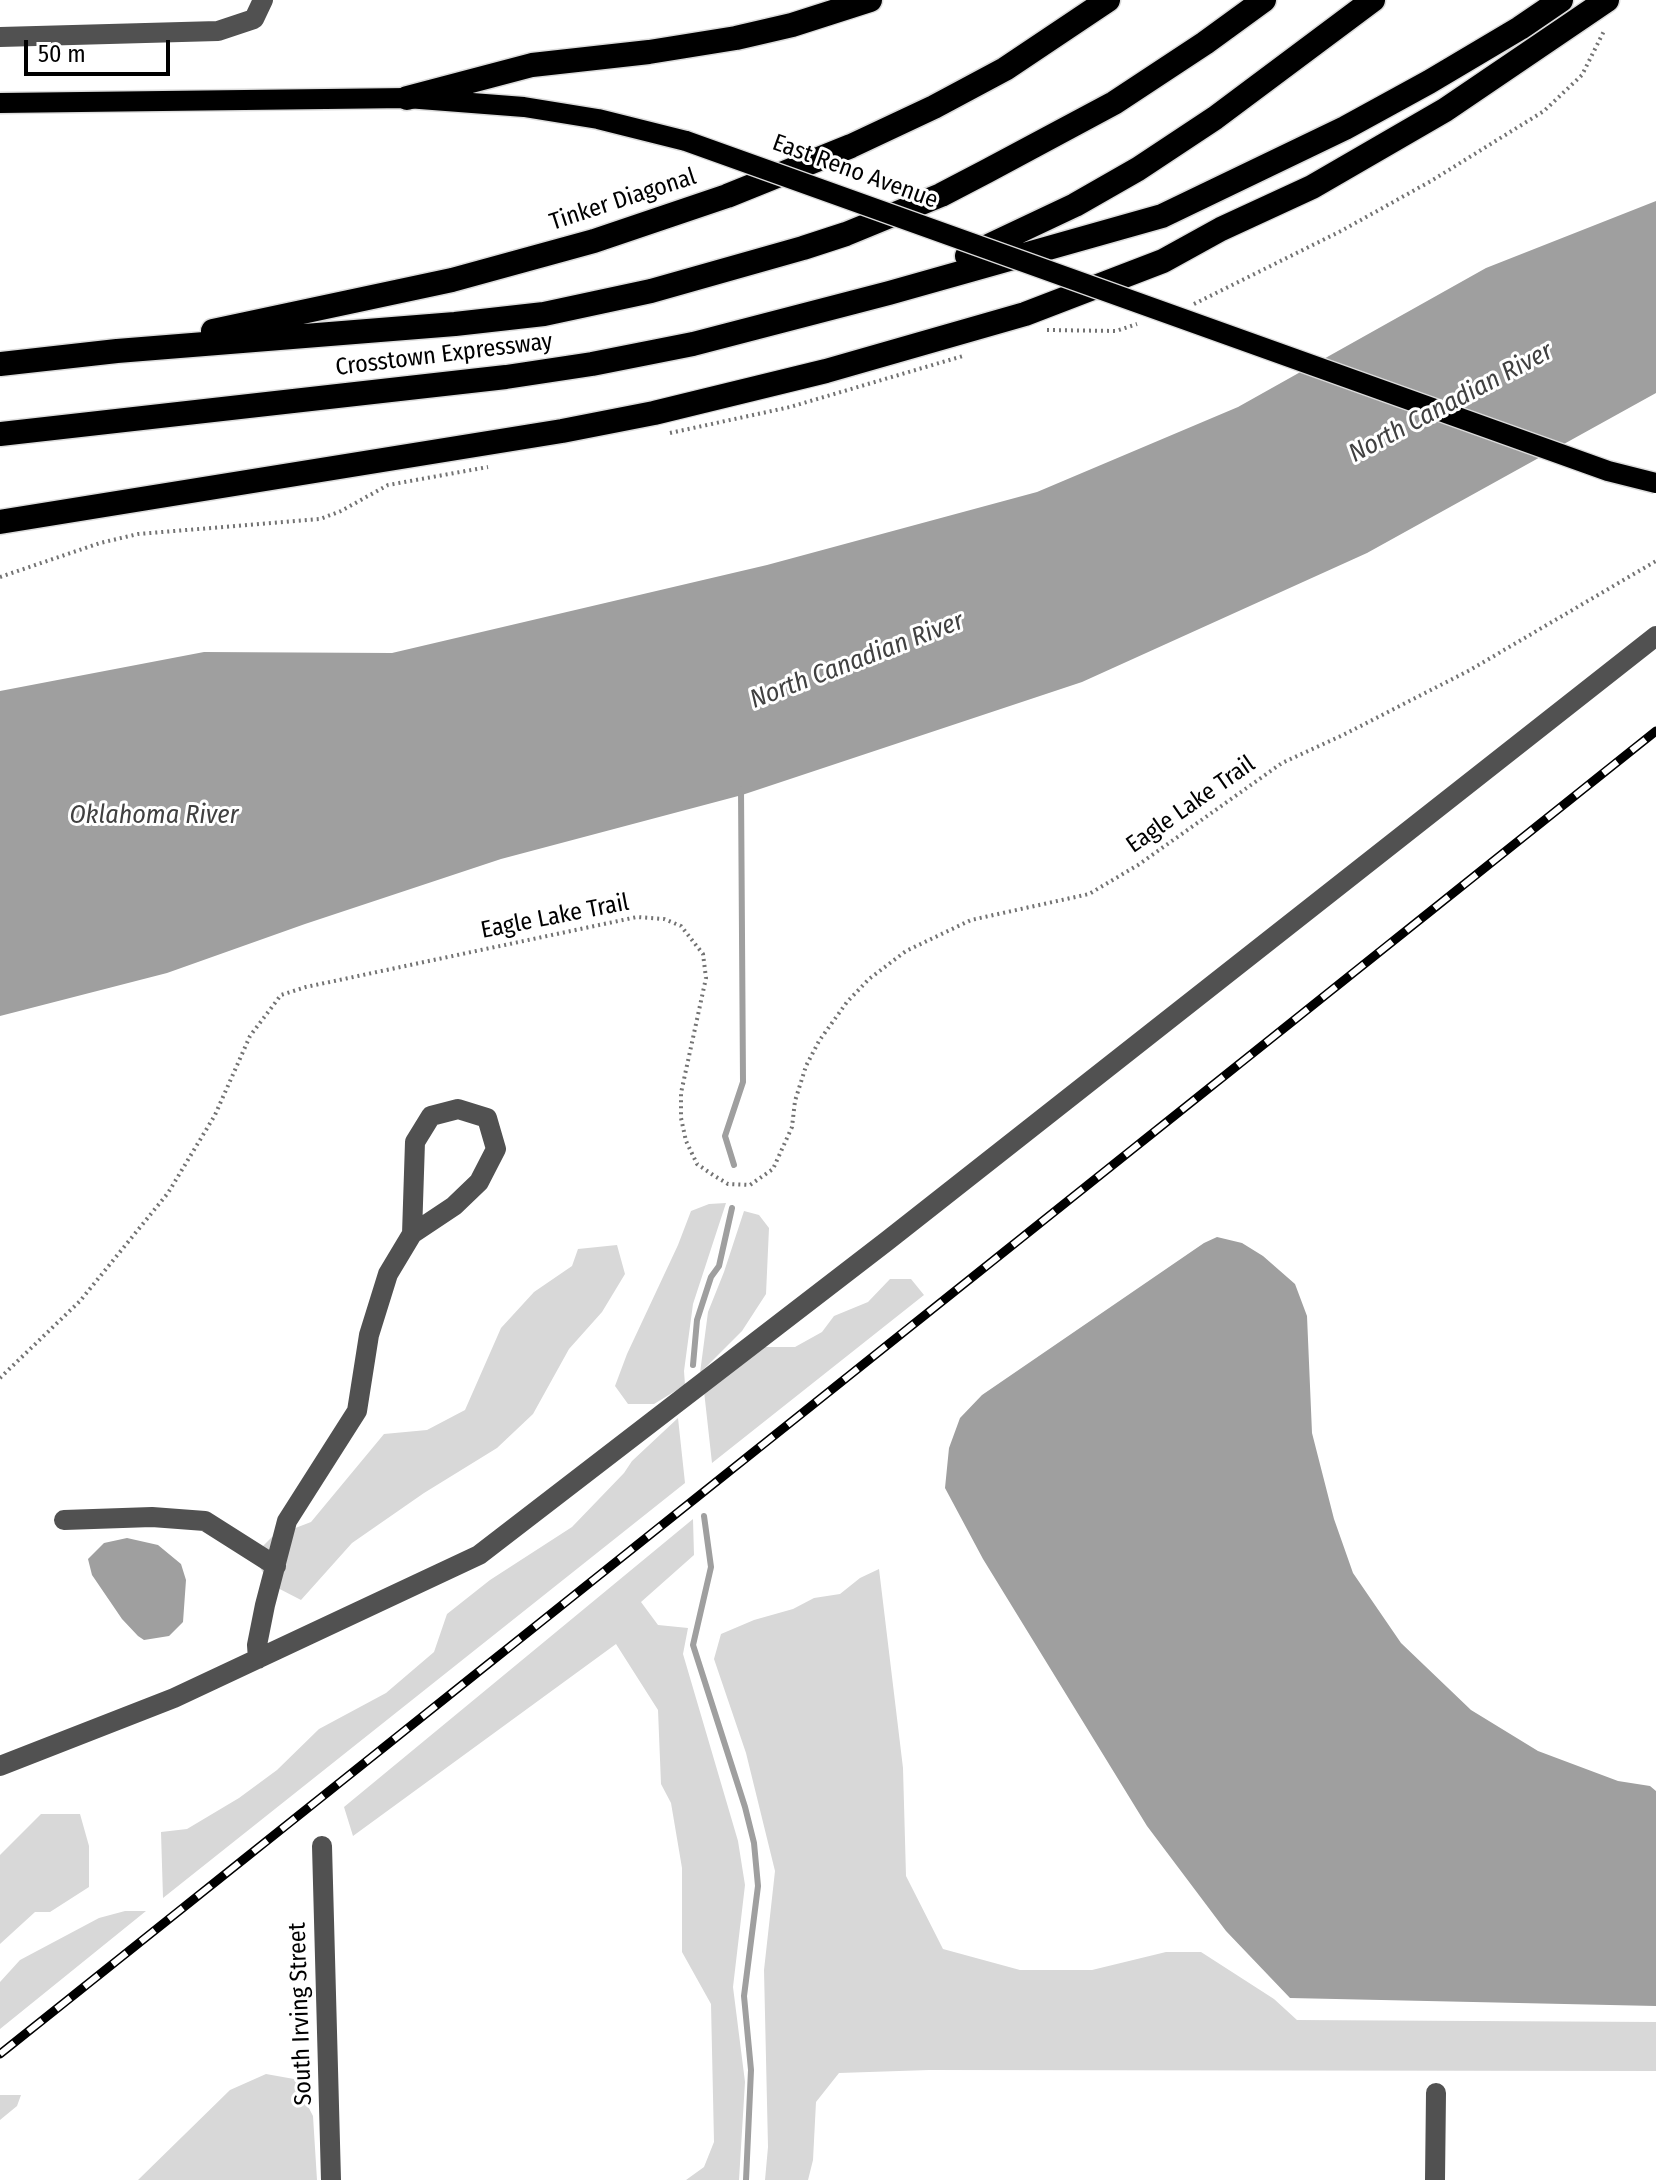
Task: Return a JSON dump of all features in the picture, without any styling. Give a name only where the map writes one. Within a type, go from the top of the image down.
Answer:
[{"type":"highway","points":[[407,98],[532,65],[649,52],[736,38],[792,25],[870,0]]},
{"type":"highway","name":"Tinker Diagonal","points":[[117,351],[452,280],[594,241],[727,196],[851,146],[934,107],[1005,69],[1108,0]]},
{"type":"highway","points":[[0,364],[544,314],[651,291],[803,248],[941,195],[1114,103],[1264,0]]},
{"type":"highway","points":[[889,293],[1075,205],[1138,169],[1215,118],[1373,0]]},
{"type":"highway","points":[[889,293],[1162,216],[1296,153],[1429,82],[1561,0]]},
{"type":"highway","points":[[0,522],[562,431],[751,391],[1025,314],[1163,261],[1221,229],[1312,187],[1445,110],[1607,0]]},
{"type":"highway","name":"Crosstown Expressway","points":[[0,434],[476,381],[592,364],[693,344],[889,293]]},
{"type":"main road","name":"East Reno Avenue","points":[[0,103],[407,98],[524,107],[598,119],[686,141],[1582,462],[1656,483]]},
{"type":"street","points":[[4,32],[218,31],[254,19],[263,0]]},
{"type":"street","points":[[0,1766],[174,1698],[479,1555],[887,1241],[1656,636]]},
{"type":"street","points":[[258,1659],[257,1645],[287,1521],[357,1411],[369,1335],[388,1274],[412,1234],[454,1206],[479,1182],[496,1149],[487,1118],[458,1109],[431,1116],[415,1142],[412,1234]]},
{"type":"street","points":[[64,1520],[152,1517],[205,1521],[276,1566]]},
{"type":"street","name":"South Irving Street","points":[[322,1846],[331,2180]]},
{"type":"street","points":[[1435,2180],[1436,2093]]},
{"type":"path","name":"Eagle Lake Trail","points":[[0,1378],[80,1301],[168,1193],[215,1115],[250,1036],[281,995],[306,987],[637,917],[664,919],[681,926],[703,954],[706,978],[681,1093],[681,1118],[686,1141],[697,1164],[728,1184],[750,1185],[773,1169],[792,1127],[795,1101],[806,1066],[819,1041],[847,1002],[869,979],[906,951],[971,920],[1089,894],[1138,865],[1282,763],[1470,670],[1656,561]]},
{"type":"shaded area","points":[[726,1203],[693,1304],[685,1385],[654,1404],[628,1404],[615,1386],[691,1211],[709,1204]]},
{"type":"shaded area","points":[[744,1211],[759,1215],[769,1228],[766,1294],[742,1331],[700,1373],[708,1312]]},
{"type":"shaded area","points":[[617,1245],[625,1274],[602,1312],[569,1349],[533,1414],[497,1448],[352,1543],[301,1600],[270,1584],[253,1556],[272,1537],[311,1522],[384,1434],[427,1430],[465,1410],[501,1328],[534,1292],[572,1266],[578,1249]]},
{"type":"shaded area","points":[[890,1279],[911,1279],[924,1295],[712,1463],[704,1391],[764,1347],[795,1347],[822,1332],[834,1316],[868,1302]]},
{"type":"shaded area","points":[[678,1418],[685,1483],[163,1898],[161,1832],[187,1829],[239,1798],[277,1770],[319,1729],[386,1693],[434,1652],[447,1614],[490,1580],[572,1527],[632,1461]]},
{"type":"shaded area","points":[[693,1519],[694,1555],[641,1602],[658,1625],[688,1628],[683,1654],[738,1841],[745,1885],[733,1987],[745,2082],[739,2180],[686,2180],[704,2167],[714,2142],[711,2004],[682,1952],[682,1868],[671,1803],[661,1784],[658,1710],[616,1644],[353,1836],[344,1807]]},
{"type":"shaded area","points":[[879,1569],[903,1768],[906,1876],[943,1949],[1020,1970],[1092,1970],[1166,1952],[1201,1952],[1274,1999],[1297,2020],[1656,2022],[1656,2071],[929,2070],[839,2073],[816,2102],[813,2160],[808,2180],[765,2180],[768,2147],[764,1970],[775,1871],[746,1753],[714,1659],[721,1634],[754,1620],[793,1609],[814,1598],[840,1594],[860,1578]]},
{"type":"shaded area","points":[[41,1814],[80,1814],[89,1846],[89,1887],[50,1912],[35,1912],[0,1944],[0,1855]]},
{"type":"shaded area","points":[[125,1911],[146,1911],[0,2029],[0,1982],[20,1960],[99,1918]]},
{"type":"shaded area","points":[[266,2074],[294,2079],[313,2116],[317,2180],[138,2180],[230,2090]]},
{"type":"shaded area","points":[[0,2095],[21,2095],[17,2106],[0,2120]]},
{"type":"water","name":"Oklahoma River","points":[[1656,201],[1656,393],[1367,553],[1082,682],[742,795],[501,859],[167,973],[0,1016],[0,691],[204,652],[392,653],[767,565],[1037,492],[1238,407],[1486,268]]},
{"type":"water","points":[[1217,1237],[1242,1243],[1263,1256],[1295,1284],[1307,1316],[1312,1433],[1334,1519],[1353,1573],[1401,1643],[1471,1710],[1538,1751],[1618,1781],[1650,1786],[1656,1791],[1656,2006],[1290,1998],[1226,1931],[1147,1826],[983,1559],[945,1488],[949,1448],[960,1418],[982,1395]]},
{"type":"water","points":[[127,1538],[158,1545],[181,1564],[186,1580],[183,1622],[169,1636],[144,1640],[138,1636],[122,1619],[92,1575],[88,1559],[104,1543]]},
{"type":"waterway","points":[[734,1165],[725,1136],[743,1082],[741,789]]},
{"type":"waterway","points":[[693,1365],[697,1320],[711,1277],[719,1266],[732,1208]]},
{"type":"waterway","points":[[704,1516],[711,1567],[693,1645],[745,1807],[754,1843],[758,1886],[744,1996],[751,2070],[746,2180]]},
{"type":"railway","points":[[0,2054],[1656,731]]},
{"type":"water label","name":"North Canadian River","points":[[1451,403]]},
{"type":"water label","name":"North Canadian River","points":[[857,661]]}]
